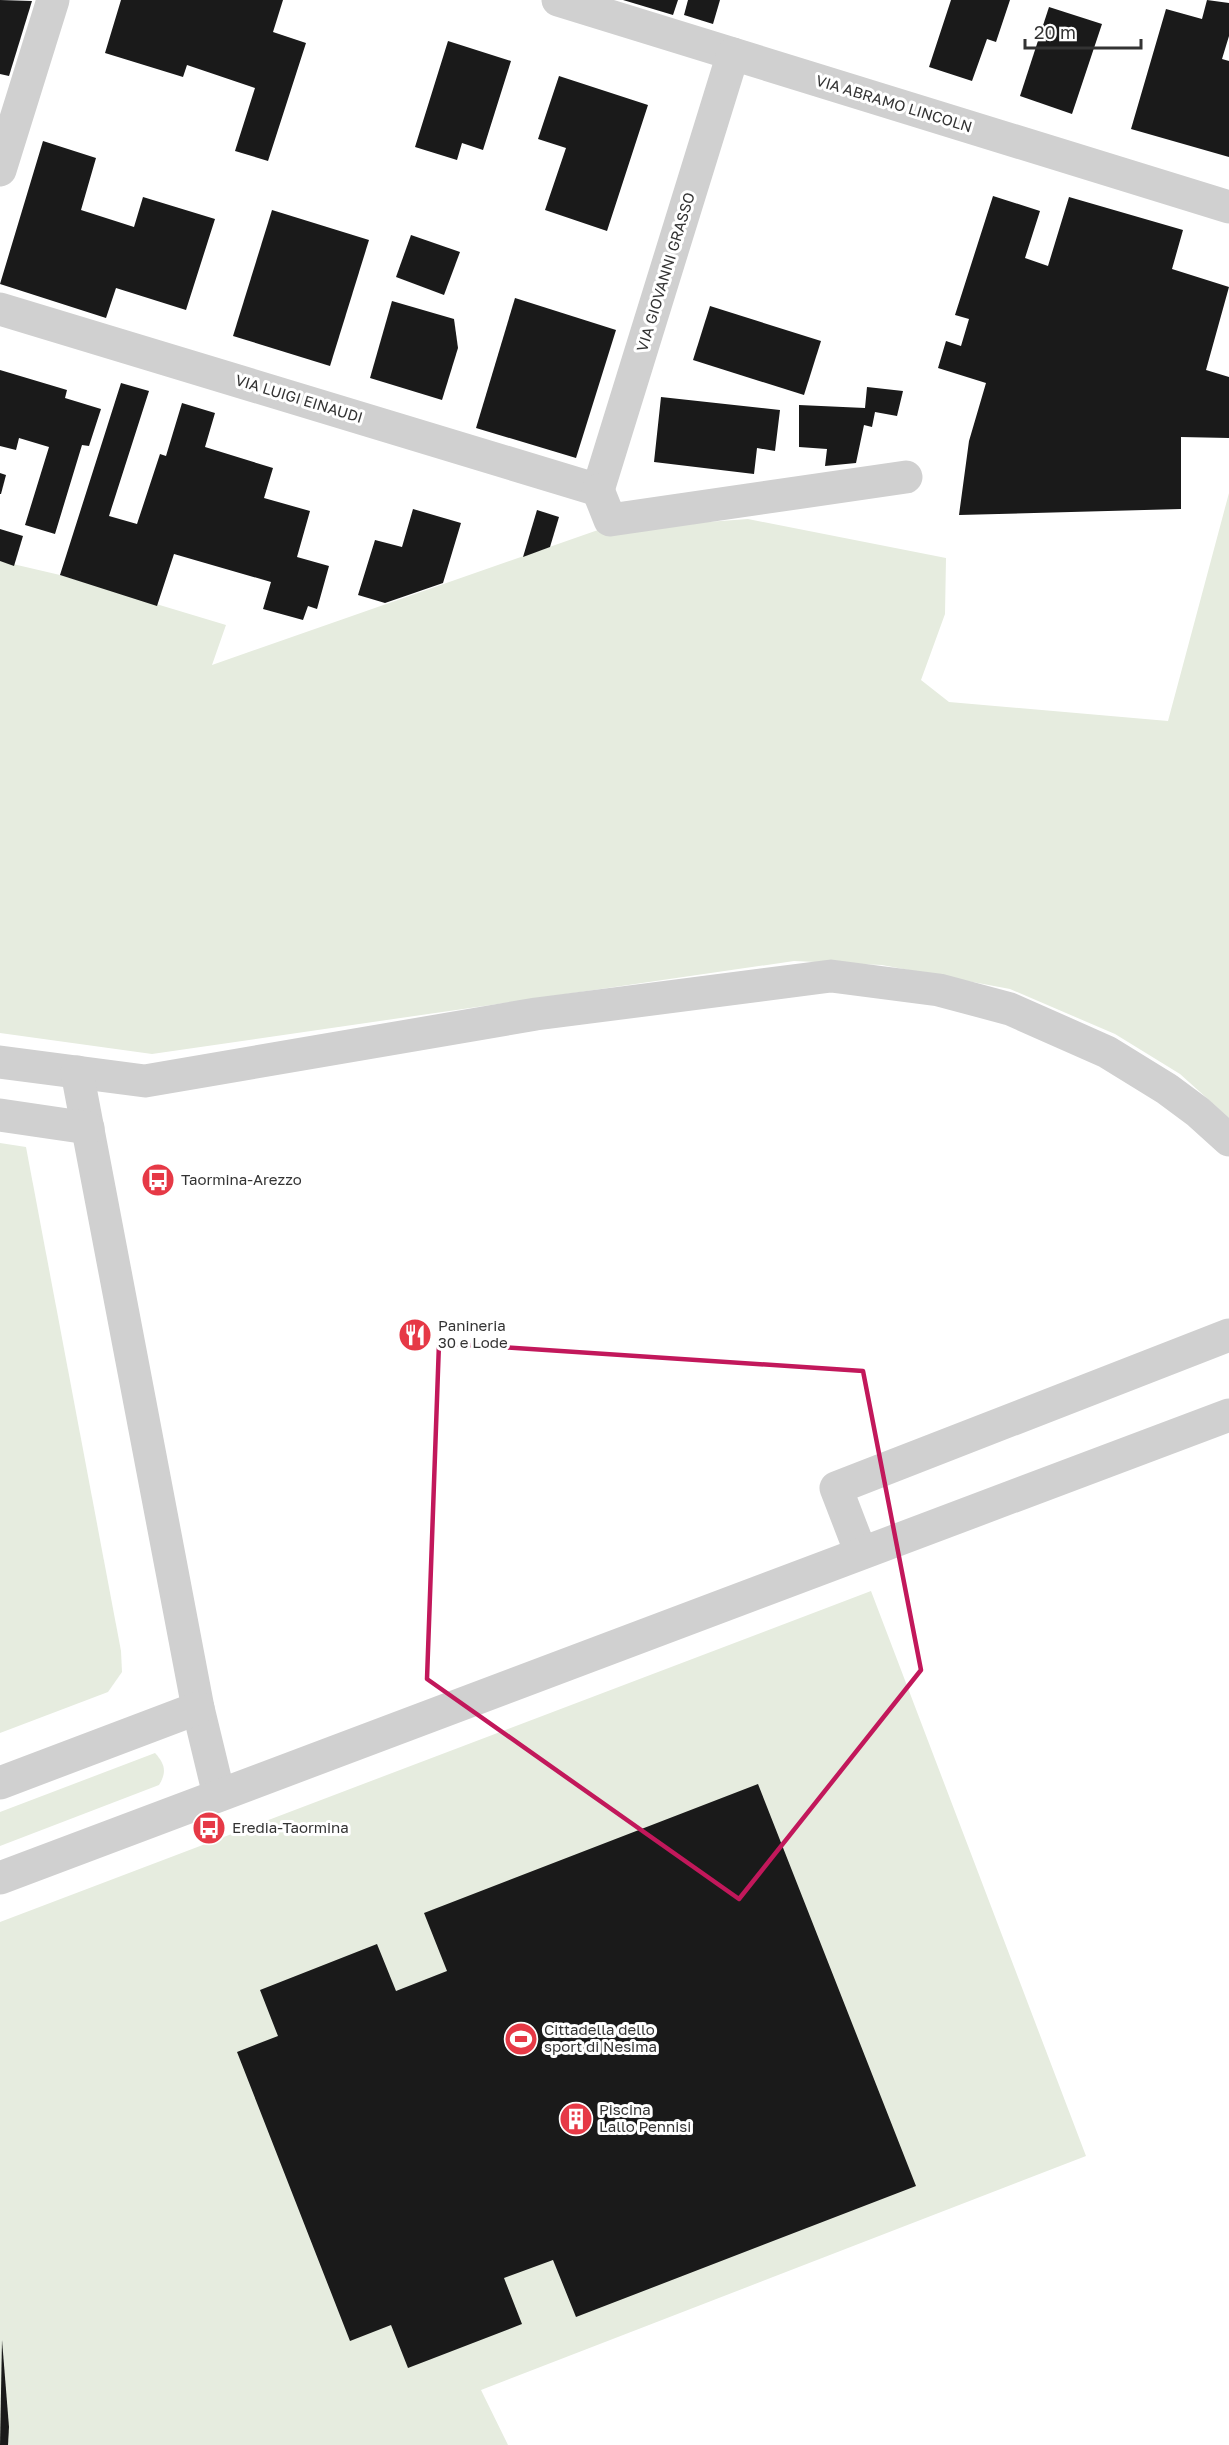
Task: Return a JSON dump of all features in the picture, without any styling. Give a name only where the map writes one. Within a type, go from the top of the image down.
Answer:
[{"type":"street","points":[[0,170],[10,106],[53,0]]},
{"type":"street","name":"VIA ABRAMO LINCOLN","points":[[558,0],[1229,207]]},
{"type":"street","name":"VIA GIOVANNI GRASSO","points":[[598,490],[734,54]]},
{"type":"street","name":"VIA LUIGI EINAUDI","points":[[0,309],[598,490]]},
{"type":"street","points":[[598,490],[610,520],[906,477]]},
{"type":"street","points":[[0,1062],[145,1081],[536,1014],[831,976],[939,990],[1010,1009],[1107,1052],[1167,1089],[1198,1112],[1229,1140]]},
{"type":"street","points":[[77,1072],[198,1708],[219,1795]]},
{"type":"street","points":[[0,1115],[88,1128]]},
{"type":"street","points":[[861,1553],[836,1488],[1229,1335]]},
{"type":"street","points":[[0,1878],[1229,1415]]},
{"type":"street","points":[[0,1783],[198,1708]]},
{"type":"highlighted area","points":[[439,1343],[863,1371],[921,1670],[739,1899],[427,1679]]},
{"type":"shaded area","points":[[1229,493],[1229,1118],[1180,1074],[1115,1034],[1010,989],[882,965],[794,961],[152,1054],[0,1033],[0,561],[60,575],[226,625],[212,665],[598,530],[748,519],[946,558],[945,614],[921,680],[949,702],[1168,721]]},
{"type":"shaded area","points":[[0,1143],[26,1147],[121,1651],[122,1672],[108,1692],[0,1733]]},
{"type":"shaded area","name":"Cittadella dello sport di Nesima","points":[[871,1591],[1086,2156],[481,2390],[508,2445],[0,2445],[0,1922]]},
{"type":"shaded area","points":[[155,1753],[164,1768],[159,1785],[0,1846],[0,1812]]},
{"type":"building","points":[[0,0],[32,1],[9,76],[0,74]]},
{"type":"building","points":[[121,0],[283,0],[273,32],[306,43],[268,161],[235,151],[255,88],[187,65],[183,77],[105,53]]},
{"type":"building","points":[[623,0],[678,0],[673,15]]},
{"type":"building","points":[[688,0],[720,0],[713,24],[684,15]]},
{"type":"building","points":[[951,0],[1010,0],[996,42],[987,39],[972,81],[929,67]]},
{"type":"building","points":[[1207,0],[1229,3],[1229,36],[1222,59],[1229,61],[1229,157],[1131,129],[1166,9],[1202,19]]},
{"type":"building","points":[[1049,7],[1102,24],[1072,114],[1020,96]]},
{"type":"building","points":[[448,41],[511,61],[483,150],[462,143],[457,160],[415,147]]},
{"type":"building","points":[[559,76],[648,105],[607,231],[545,210],[566,148],[538,139]]},
{"type":"building","points":[[43,141],[96,158],[81,210],[134,227],[143,197],[215,219],[186,310],[116,288],[106,318],[0,284]]},
{"type":"building","points":[[993,196],[1040,211],[1025,258],[1048,266],[1069,197],[1183,230],[1172,269],[1229,287],[1206,370],[1229,377],[1229,438],[1181,437],[1181,509],[959,515],[969,441],[986,383],[938,368],[946,341],[961,346],[969,319],[955,315]]},
{"type":"building","points":[[272,210],[369,240],[330,366],[233,336]]},
{"type":"building","points":[[411,235],[460,252],[444,295],[396,277]]},
{"type":"building","points":[[515,298],[616,330],[576,458],[476,428]]},
{"type":"building","points":[[392,301],[454,319],[458,348],[442,400],[370,378]]},
{"type":"building","points":[[710,306],[821,341],[804,395],[693,360]]},
{"type":"building","points":[[0,370],[67,390],[65,398],[101,409],[89,446],[82,445],[55,534],[25,525],[49,447],[19,438],[16,450],[0,446]]},
{"type":"building","points":[[121,383],[149,391],[109,516],[137,524],[160,454],[166,456],[182,403],[215,413],[205,447],[273,468],[264,498],[310,511],[297,557],[329,566],[317,609],[308,606],[303,620],[263,609],[271,582],[174,554],[157,606],[60,575]]},
{"type":"building","points":[[867,387],[903,391],[897,416],[875,412],[872,427],[864,425],[856,463],[825,466],[827,449],[799,447],[799,405],[865,408]]},
{"type":"building","points":[[661,397],[780,410],[775,451],[757,448],[754,474],[654,462]]},
{"type":"building","points":[[0,473],[6,475],[1,494],[0,494]]},
{"type":"building","points":[[413,509],[461,523],[443,583],[385,603],[358,595],[375,540],[402,547]]},
{"type":"building","points":[[537,510],[559,517],[550,547],[523,557]]},
{"type":"building","points":[[0,529],[23,536],[14,566],[0,561]]},
{"type":"building","name":"Piscina Lallo Pennisi","points":[[758,1784],[916,2186],[576,2317],[553,2260],[504,2278],[522,2324],[408,2368],[391,2325],[350,2341],[237,2052],[278,2036],[260,1990],[377,1944],[396,1991],[447,1971],[424,1913]]},
{"type":"building","points":[[2,2340],[9,2427],[8,2445],[0,2445]]},
{"type":"place","name":"Taormina-Arezzo","points":[[158,1180]]},
{"type":"place","name":"Panineria 30 e Lode","points":[[415,1335]]},
{"type":"place","name":"Eredia-Taormina","points":[[209,1828]]},
{"type":"place","name":"Cittadella dello sport di Nesima","points":[[521,2039]]},
{"type":"place","name":"Piscina Lallo Pennisi","points":[[576,2119]]}]
